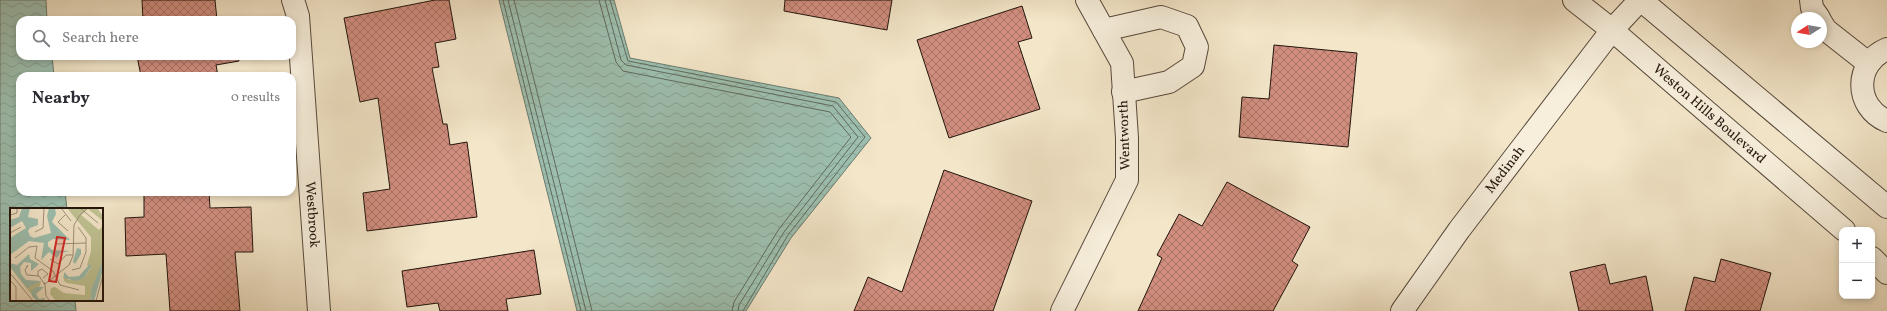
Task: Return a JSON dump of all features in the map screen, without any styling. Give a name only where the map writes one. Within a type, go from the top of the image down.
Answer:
[{"type":"street","name":"Westbrook","points":[[293,0],[298,16],[319,311]]},
{"type":"street","name":"Wentworth","points":[[1062,311],[1127,180],[1127,138],[1122,63],[1087,0]]},
{"type":"street","name":"Weston Hills Boulevard","points":[[1574,0],[1612,30],[1841,227]]},
{"type":"street","points":[[1640,0],[1887,207]]},
{"type":"street","name":"Medinah","points":[[1402,311],[1459,230],[1612,30],[1640,0]]},
{"type":"street","points":[[1811,0],[1812,8],[1815,12]]},
{"type":"street","points":[[1104,30],[1161,17],[1187,26],[1197,47],[1193,66],[1169,82],[1123,92]]},
{"type":"street","points":[[1827,31],[1868,63]]},
{"type":"street","points":[[1887,49],[1879,52],[1868,63],[1862,77],[1862,92],[1868,107],[1879,118],[1887,121]]},
{"type":"street","points":[[1875,261],[1887,273]]},
{"type":"water","points":[[0,0],[46,0],[47,16],[16,16],[16,60],[52,60],[54,72],[16,72],[16,196],[65,196],[67,208],[10,208],[10,301],[75,301],[76,311],[0,311]]},
{"type":"water","points":[[499,0],[614,0],[630,58],[839,98],[871,138],[791,238],[746,311],[577,311]]},
{"type":"building","points":[[142,0],[215,0],[217,16],[143,16]]},
{"type":"building","points":[[435,0],[449,0],[456,39],[435,43],[439,67],[432,68],[443,124],[447,124],[450,145],[467,142],[477,217],[367,231],[363,193],[390,189],[378,98],[360,102],[344,18]]},
{"type":"building","points":[[785,0],[892,0],[887,30],[784,11]]},
{"type":"building","points":[[1022,6],[1032,38],[1018,42],[1040,109],[949,138],[917,40]]},
{"type":"building","points":[[1274,45],[1357,53],[1348,147],[1239,137],[1242,97],[1269,99]]},
{"type":"building","points":[[138,60],[239,61],[216,65],[217,72],[140,72]]},
{"type":"building","points":[[944,170],[1032,201],[993,311],[854,311],[868,277],[902,292]]},
{"type":"building","points":[[1227,182],[1310,227],[1292,261],[1298,265],[1273,311],[1138,311],[1162,258],[1157,255],[1179,214],[1202,226]]},
{"type":"building","points":[[144,196],[209,196],[210,208],[251,207],[253,252],[235,252],[240,311],[170,311],[166,254],[126,256],[125,218],[144,217]]},
{"type":"building","points":[[534,250],[541,294],[506,299],[508,311],[440,311],[438,303],[407,307],[402,271]]},
{"type":"building","points":[[1721,259],[1771,273],[1760,311],[1685,311],[1694,277],[1715,282]]},
{"type":"building","points":[[1605,264],[1610,284],[1646,276],[1653,311],[1579,311],[1570,272]]}]
